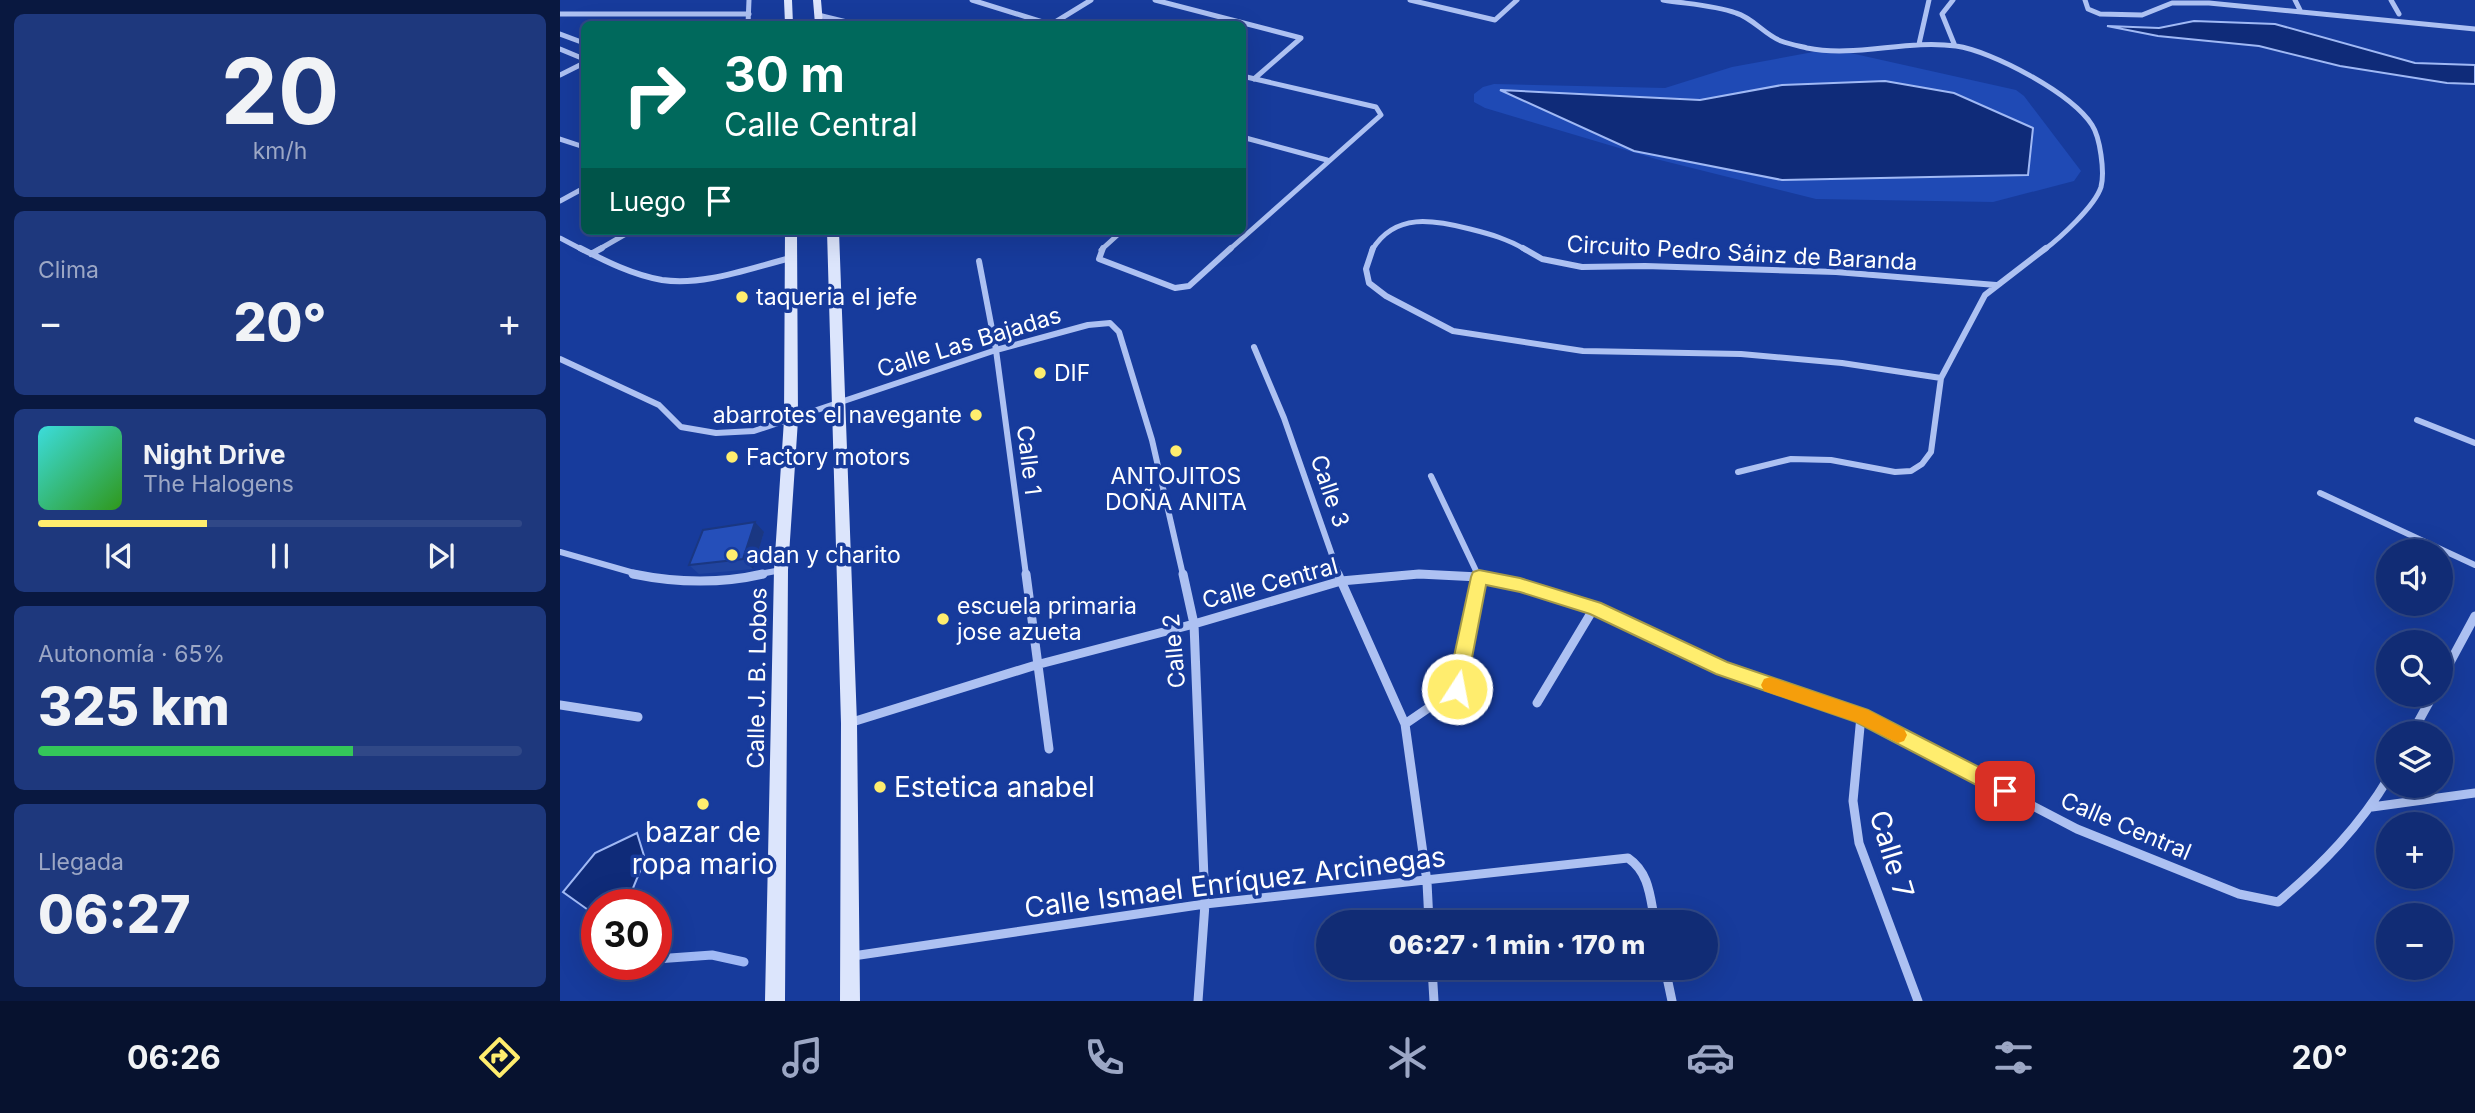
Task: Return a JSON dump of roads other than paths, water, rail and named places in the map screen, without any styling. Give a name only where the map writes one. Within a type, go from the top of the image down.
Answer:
[{"type":"main road","points":[[788,0],[789,21]]},
{"type":"main road","points":[[817,0],[818,20]]},
{"type":"main road","name":"Calle J. B. Lobos","points":[[775,1001],[782,569],[791,419],[791,235]]},
{"type":"main road","points":[[833,235],[849,723],[850,1001]]},
{"type":"street","points":[[748,21],[750,0]]},
{"type":"street","points":[[972,0],[1041,21]]},
{"type":"street","points":[[1056,21],[1091,0]]},
{"type":"street","points":[[1155,0],[1236,21]]},
{"type":"street","points":[[1410,0],[1495,20],[1517,0]]},
{"type":"street","points":[[1663,0],[1730,11],[1748,19],[1780,41],[1808,48],[1838,52],[1919,44],[1955,46],[1982,52],[2017,68],[2073,105],[2092,125],[2101,150],[2101,187],[2088,206],[2058,239],[1985,295],[1941,378],[1931,452],[1922,464],[1910,471],[1895,472],[1831,460],[1790,459],[1738,472]]},
{"type":"street","points":[[1919,44],[1929,0]]},
{"type":"street","points":[[1942,14],[1953,0]]},
{"type":"street","points":[[2085,0],[2088,9],[2100,14],[2142,15],[2172,3],[2209,2],[2475,29]]},
{"type":"street","points":[[2295,0],[2301,12]]},
{"type":"street","points":[[2391,0],[2399,14]]},
{"type":"street","points":[[1926,13],[1942,14]]},
{"type":"street","points":[[560,14],[749,14]]},
{"type":"street","points":[[1942,14],[1955,46]]},
{"type":"street","points":[[1246,24],[1301,38],[1254,79]]},
{"type":"street","points":[[560,34],[581,42]]},
{"type":"street","points":[[560,50],[581,60]]},
{"type":"street","points":[[560,75],[581,63]]},
{"type":"street","points":[[1246,77],[1380,110],[1381,115],[1246,234]]},
{"type":"street","points":[[1246,138],[1327,160]]},
{"type":"street","points":[[560,139],[581,147]]},
{"type":"street","points":[[560,201],[581,190]]},
{"type":"street","name":"Circuito Pedro Sáinz de Baranda","points":[[1941,378],[1842,363],[1741,354],[1583,351],[1453,331],[1386,296],[1369,283],[1366,269],[1373,247],[1391,229],[1411,222],[1434,220],[1508,239],[1542,260],[1582,267],[1645,266],[1836,272],[1996,285]]},
{"type":"street","points":[[591,254],[624,235]]},
{"type":"street","points":[[1118,235],[1101,250],[1099,259],[1182,288],[1189,286],[1245,235]]},
{"type":"street","points":[[560,238],[591,254],[662,280],[684,281],[791,258]]},
{"type":"street","name":"Calle 1","points":[[979,261],[996,350],[1049,748]]},
{"type":"street","name":"Calle Las Bajadas","points":[[561,361],[659,405],[681,426],[716,433],[754,431],[996,350],[1088,325],[1110,323]]},
{"type":"street","name":"Calle 2","points":[[1110,323],[1119,332],[1153,440],[1194,624],[1205,904],[1198,1001]]},
{"type":"street","name":"Calle 3","points":[[1254,347],[1284,418],[1341,580],[1405,723],[1428,910]]},
{"type":"street","points":[[2417,421],[2475,443]]},
{"type":"street","points":[[1405,723],[1457,689],[1479,577],[1431,476]]},
{"type":"street","points":[[2320,493],[2475,565]]},
{"type":"street","points":[[560,552],[584,561],[656,578],[723,581],[782,569]]},
{"type":"street","name":"Calle Central","points":[[849,723],[1036,665],[1194,624],[1341,580],[1419,574],[1479,577],[1520,585],[1594,608],[1722,669],[1861,716],[2077,829],[2239,894],[2278,902],[2320,864],[2372,807]]},
{"type":"street","points":[[1537,703],[1594,608]]},
{"type":"street","points":[[2453,657],[2475,616]]},
{"type":"street","points":[[560,705],[638,717]]},
{"type":"street","name":"Calle 7","points":[[1861,716],[1853,801],[1859,843],[1918,1001]]},
{"type":"street","points":[[2372,807],[2475,793]]},
{"type":"street","points":[[2372,807],[2377,798]]},
{"type":"street","name":"Calle Ismael Enríquez Arcinegas","points":[[849,956],[1205,904],[1427,882],[1628,858],[1638,863],[1645,872],[1653,910]]},
{"type":"street","points":[[1433,980],[1434,1001]]},
{"type":"street","points":[[1668,980],[1672,1001]]},
{"type":"waterway","points":[[672,958],[712,955],[744,962]]},
{"type":"place","name":"taqueria el jefe","points":[[742,297]]},
{"type":"place","name":"DIF","points":[[1040,373]]},
{"type":"place","name":"abarrotes el navegante","points":[[976,415]]},
{"type":"place","name":"ANTOJITOS DOÑA ANITA","points":[[1176,451]]},
{"type":"place","name":"Factory motors","points":[[732,457]]},
{"type":"place","name":"adan y charito","points":[[732,555]]},
{"type":"place","name":"escuela primaria jose azueta","points":[[943,619]]},
{"type":"place","name":"Estetica anabel","points":[[880,787]]},
{"type":"place","name":"bazar de ropa mario","points":[[703,804]]}]
